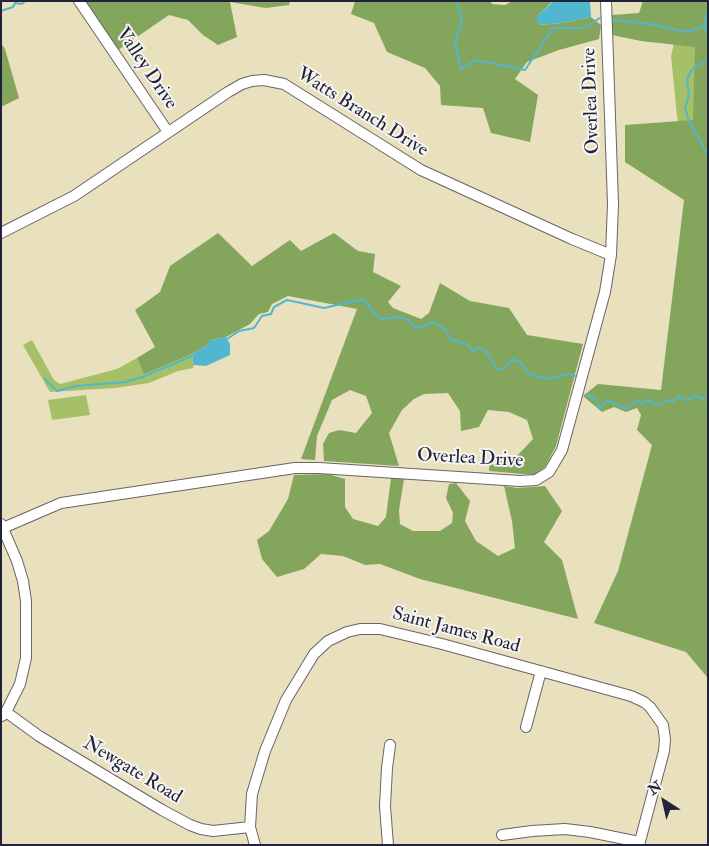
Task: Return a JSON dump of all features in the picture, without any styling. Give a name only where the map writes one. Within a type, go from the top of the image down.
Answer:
[{"type":"street","name":"Valley Drive","points":[[79,1],[168,132]]},
{"type":"street","name":"Overlea Drive","points":[[2,526],[61,503],[295,468],[520,481],[536,480],[549,472],[562,450],[605,292],[611,255],[613,204],[606,1]]},
{"type":"street","name":"Watts Branch Drive","points":[[1,233],[74,196],[228,92],[242,84],[264,80],[284,84],[421,170],[611,255]]},
{"type":"street","points":[[2,526],[18,561],[26,601],[26,658],[20,684],[4,714]]},
{"type":"street","name":"Saint James Road","points":[[255,845],[250,827],[252,794],[265,752],[283,709],[314,654],[328,641],[347,632],[360,629],[380,629],[541,671],[631,696],[644,702],[663,725],[665,739],[664,751],[639,843]]},
{"type":"street","points":[[526,727],[541,671]]},
{"type":"street","name":"Newgate Road","points":[[4,714],[162,810],[190,824],[201,829],[214,831],[250,827]]},
{"type":"street","points":[[388,845],[385,806],[390,745]]},
{"type":"street","points":[[502,835],[565,829],[590,832],[639,843]]},
{"type":"green space","points":[[86,1],[290,1],[289,5],[266,8],[230,2],[237,37],[218,45],[203,35],[188,20],[169,15],[118,50]]},
{"type":"green space","points":[[355,1],[490,1],[492,4],[505,5],[512,1],[553,1],[538,15],[539,25],[562,23],[591,17],[601,25],[599,39],[559,50],[527,62],[515,79],[538,95],[530,142],[491,133],[483,108],[441,105],[440,86],[425,68],[387,52],[374,23],[351,14]]},
{"type":"green space","points":[[643,1],[708,1],[708,678],[686,652],[594,623],[618,571],[652,445],[637,430],[641,415],[637,408],[626,412],[614,407],[602,412],[583,396],[598,384],[661,390],[684,200],[625,162],[625,125],[693,120],[695,47],[641,41],[612,35],[612,15],[639,13]]},
{"type":"green space","points":[[708,1],[708,214],[678,125],[671,56],[680,17]]},
{"type":"green space","points":[[1,43],[5,49],[19,98],[1,107]]},
{"type":"green space","points":[[218,233],[252,266],[290,240],[301,251],[334,233],[358,251],[375,254],[373,272],[401,286],[388,302],[393,308],[421,319],[429,313],[440,283],[470,301],[509,308],[527,335],[583,344],[556,446],[545,467],[534,475],[489,471],[490,459],[513,460],[533,439],[527,420],[509,412],[488,410],[479,427],[461,431],[460,411],[448,393],[424,394],[414,399],[402,410],[389,433],[399,466],[324,461],[323,444],[329,433],[339,430],[356,433],[372,413],[366,396],[350,390],[332,400],[317,436],[315,460],[301,459],[357,309],[288,296],[272,304],[268,312],[259,314],[250,324],[226,337],[211,340],[207,345],[194,353],[144,374],[137,358],[155,347],[135,310],[160,292],[170,266]]},
{"type":"green space","points":[[32,340],[54,380],[60,384],[117,369],[137,358],[144,373],[194,353],[192,356],[194,365],[193,368],[178,371],[149,383],[115,388],[50,392],[23,345]]},
{"type":"green space","points":[[86,395],[90,415],[52,420],[48,400]]},
{"type":"green space","points":[[328,474],[345,479],[345,507],[353,519],[378,526],[386,517],[391,478],[404,479],[399,510],[400,524],[413,531],[440,531],[452,523],[453,513],[446,498],[449,484],[456,483],[470,501],[465,521],[476,541],[498,556],[515,548],[512,521],[504,486],[517,488],[545,486],[562,511],[544,542],[562,560],[578,619],[420,579],[380,564],[365,565],[343,556],[321,554],[304,569],[277,577],[262,559],[257,540],[269,531],[288,499],[294,475]]},
{"type":"water","points":[[554,1],[590,1],[591,17],[562,23],[539,25],[536,18]]},
{"type":"water","points":[[226,337],[230,344],[230,355],[206,366],[194,365],[192,356],[194,353],[207,345],[211,340]]},
{"type":"waterway","points":[[1,11],[13,7],[15,3],[22,4],[25,1]]},
{"type":"waterway","points":[[40,1],[53,1]]},
{"type":"waterway","points":[[457,1],[462,20],[455,43],[461,69],[476,60],[525,70],[553,28],[583,28],[600,18]]},
{"type":"waterway","points":[[707,1],[708,5]]},
{"type":"waterway","points":[[708,8],[704,26],[708,36]]},
{"type":"waterway","points":[[613,20],[651,24],[687,32],[704,26]]},
{"type":"waterway","points":[[708,60],[692,69],[687,79],[689,95],[685,108],[689,121],[708,155]]},
{"type":"waterway","points":[[227,339],[239,331],[254,328],[262,316],[271,314],[274,307],[287,300],[324,308],[363,299],[376,315],[382,319],[399,317],[409,320],[413,326],[418,328],[434,322],[446,330],[451,340],[467,344],[474,351],[479,347],[487,353],[497,369],[503,369],[513,359],[520,362],[529,374],[548,379],[570,374],[575,376]]},
{"type":"waterway","points":[[45,379],[57,391],[76,386],[126,382],[192,356]]},
{"type":"waterway","points":[[586,394],[596,399],[600,409],[607,400],[626,409],[638,400],[642,405],[647,399],[655,405],[663,404],[666,400],[674,401],[679,396],[684,400],[690,400],[694,395],[706,400],[708,399]]}]
